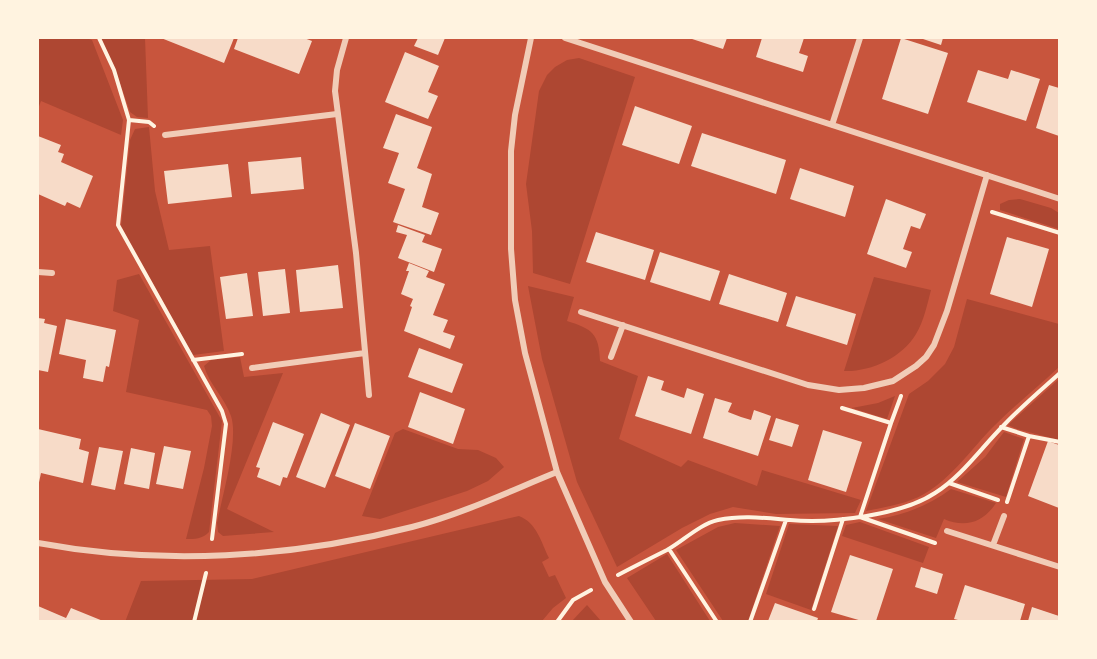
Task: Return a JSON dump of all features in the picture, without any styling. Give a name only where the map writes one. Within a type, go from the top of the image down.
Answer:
[{"type":"street","points":[[346,38],[337,69],[335,91],[356,253],[369,395]]},
{"type":"street","points":[[531,38],[515,115],[511,151],[511,249],[514,300],[557,472],[605,582],[631,621]]},
{"type":"street","points":[[565,38],[1059,199]]},
{"type":"street","points":[[832,125],[860,38]]},
{"type":"street","points":[[165,135],[337,114]]},
{"type":"street","points":[[581,312],[808,385],[840,390],[864,388],[893,381],[916,366],[934,345],[947,311],[987,175]]},
{"type":"street","points":[[38,272],[52,273]]},
{"type":"street","points":[[611,357],[623,326]]},
{"type":"street","points":[[252,368],[365,353]]},
{"type":"street","points":[[38,543],[131,553],[210,556],[258,554],[314,547],[413,527],[466,509],[557,472]]},
{"type":"street","points":[[993,545],[1004,516]]},
{"type":"street","points":[[947,531],[1059,567]]},
{"type":"path","points":[[99,38],[114,70],[129,120],[118,225],[222,411],[226,424],[210,556],[194,621]]},
{"type":"path","points":[[129,120],[149,122],[165,135]]},
{"type":"path","points":[[978,207],[1059,233]]},
{"type":"path","points":[[193,360],[242,353],[252,368]]},
{"type":"path","points":[[557,621],[573,600],[669,549],[715,521],[745,516],[786,520],[860,517],[895,511],[935,493],[974,459],[1001,427],[1059,373]]},
{"type":"path","points":[[829,389],[837,407],[891,423],[860,517]]},
{"type":"path","points":[[1001,427],[1059,442]]},
{"type":"path","points":[[1007,503],[1029,436]]},
{"type":"path","points":[[860,517],[936,543]]},
{"type":"path","points":[[814,609],[843,519]]},
{"type":"path","points":[[750,621],[786,520]]},
{"type":"path","points":[[669,549],[717,621]]},
{"type":"shaded area","points":[[38,38],[92,40],[123,120],[121,135],[41,101],[38,109]]},
{"type":"shaded area","points":[[101,38],[145,38],[148,118],[137,117],[130,112],[114,66]]},
{"type":"shaded area","points":[[579,58],[635,77],[570,284],[533,273],[532,231],[526,184],[539,91],[547,75],[555,67],[567,60]]},
{"type":"shaded area","points":[[149,127],[155,191],[169,250],[210,246],[224,351],[193,355],[121,226],[130,140],[135,129]]},
{"type":"shaded area","points":[[1020,199],[1051,208],[1059,213],[1059,229],[1000,210],[1000,204]]},
{"type":"shaded area","points":[[139,274],[222,421],[209,532],[198,538],[186,539],[204,468],[212,426],[211,416],[207,410],[126,392],[139,320],[113,311],[117,280]]},
{"type":"shaded area","points":[[874,277],[931,290],[925,313],[910,343],[894,357],[875,366],[844,371]]},
{"type":"shaded area","points":[[528,286],[574,297],[567,321],[583,327],[596,338],[600,361],[638,376],[619,439],[681,467],[688,460],[757,486],[762,470],[861,500],[855,513],[776,514],[733,507],[710,514],[682,528],[617,567],[577,482],[542,359]]},
{"type":"shaded area","points":[[967,299],[1059,324],[1059,367],[1002,418],[953,471],[934,487],[924,494],[896,505],[866,511],[909,394],[928,381],[945,364],[954,347]]},
{"type":"shaded area","points":[[240,357],[244,377],[283,373],[227,509],[274,532],[223,536],[218,532],[217,523],[231,454],[233,426],[228,409],[209,379],[204,366],[211,360]]},
{"type":"shaded area","points":[[1059,379],[1059,440],[1008,425]]},
{"type":"shaded area","points":[[895,396],[887,419],[852,408],[878,403]]},
{"type":"shaded area","points":[[403,429],[458,449],[478,450],[496,458],[504,467],[488,481],[467,491],[380,519],[362,516],[395,433]]},
{"type":"shaded area","points":[[1004,432],[1024,439],[1006,497],[957,482],[985,457]]},
{"type":"shaded area","points":[[951,489],[996,503],[985,515],[973,522],[959,523],[944,519],[936,538],[878,519],[916,508]]},
{"type":"shaded area","points":[[519,516],[530,523],[538,534],[549,558],[542,562],[549,577],[555,575],[566,598],[542,621],[125,622],[141,581],[252,579]]},
{"type":"shaded area","points":[[860,522],[929,547],[923,563],[842,536],[846,525]]},
{"type":"shaded area","points":[[735,523],[780,526],[748,621],[723,621],[676,550],[718,527]]},
{"type":"shaded area","points":[[789,524],[838,526],[811,610],[766,594]]},
{"type":"shaded area","points":[[667,554],[710,621],[656,621],[627,578]]},
{"type":"shaded area","points":[[587,605],[601,621],[572,621]]},
{"type":"building","points":[[161,38],[234,38],[224,63]]},
{"type":"building","points":[[238,38],[304,38],[312,41],[299,74],[234,49]]},
{"type":"building","points":[[418,38],[445,38],[438,55],[414,46]]},
{"type":"building","points":[[689,38],[727,38],[723,49]]},
{"type":"building","points":[[762,38],[804,38],[799,53],[808,56],[803,72],[756,57]]},
{"type":"building","points":[[901,38],[948,53],[928,114],[882,99]]},
{"type":"building","points":[[920,38],[943,38],[941,45]]},
{"type":"building","points":[[405,52],[439,66],[428,92],[438,96],[428,119],[385,102]]},
{"type":"building","points":[[978,70],[1008,79],[1011,70],[1040,79],[1026,121],[967,102]]},
{"type":"building","points":[[1049,85],[1059,88],[1059,136],[1036,128]]},
{"type":"building","points":[[635,106],[692,126],[679,164],[622,145]]},
{"type":"building","points":[[396,114],[432,127],[417,168],[432,174],[422,207],[439,213],[431,235],[393,222],[405,189],[388,183],[399,153],[383,148]]},
{"type":"building","points":[[702,133],[786,160],[776,194],[691,166]]},
{"type":"building","points":[[38,136],[61,145],[58,152],[64,154],[61,162],[93,176],[80,208],[67,202],[65,206],[38,194]]},
{"type":"building","points":[[301,157],[304,189],[251,194],[248,162]]},
{"type":"building","points":[[228,164],[232,197],[168,204],[164,171]]},
{"type":"building","points":[[800,168],[854,186],[845,217],[790,199]]},
{"type":"building","points":[[886,199],[926,214],[920,229],[911,226],[903,249],[912,252],[906,268],[867,254]]},
{"type":"building","points":[[398,225],[425,235],[422,242],[442,249],[434,272],[398,258],[407,235],[396,232]]},
{"type":"building","points":[[596,232],[654,250],[645,280],[586,262]]},
{"type":"building","points":[[1007,237],[1049,249],[1032,307],[990,294]]},
{"type":"building","points":[[660,252],[720,271],[710,301],[650,282]]},
{"type":"building","points":[[409,263],[429,271],[426,277],[445,284],[433,315],[448,320],[443,332],[455,336],[450,349],[404,331],[413,299],[401,294],[409,271],[406,271]]},
{"type":"building","points":[[338,265],[343,308],[300,312],[296,270]]},
{"type":"building","points":[[285,269],[290,313],[263,316],[258,272]]},
{"type":"building","points":[[247,273],[253,316],[226,319],[220,277]]},
{"type":"building","points":[[729,274],[787,293],[778,322],[719,304]]},
{"type":"building","points":[[796,296],[856,314],[847,345],[786,326]]},
{"type":"building","points":[[38,318],[45,319],[44,323],[57,326],[48,372],[38,370]]},
{"type":"building","points":[[66,319],[116,330],[109,367],[106,366],[103,382],[83,378],[86,360],[59,354]]},
{"type":"building","points":[[419,348],[463,364],[452,393],[408,377]]},
{"type":"building","points":[[648,376],[664,381],[661,390],[684,398],[687,388],[704,394],[691,434],[635,416]]},
{"type":"building","points":[[420,392],[465,409],[453,444],[408,427]]},
{"type":"building","points":[[715,398],[732,403],[728,412],[741,417],[751,420],[754,410],[771,416],[758,456],[703,438]]},
{"type":"building","points":[[321,413],[350,425],[325,488],[296,477]]},
{"type":"building","points":[[776,418],[799,425],[792,447],[769,440]]},
{"type":"building","points":[[273,422],[304,434],[287,478],[283,477],[280,486],[257,477],[260,468],[256,467]]},
{"type":"building","points":[[355,423],[390,436],[370,489],[335,476]]},
{"type":"building","points":[[38,429],[81,439],[79,449],[89,452],[83,483],[41,473],[38,487]]},
{"type":"building","points":[[823,430],[862,442],[846,492],[808,480]]},
{"type":"building","points":[[1048,441],[1059,445],[1059,508],[1028,496]]},
{"type":"building","points":[[164,446],[191,451],[183,489],[156,484]]},
{"type":"building","points":[[99,447],[123,451],[115,490],[91,485]]},
{"type":"building","points":[[131,448],[155,453],[149,489],[124,484]]},
{"type":"building","points":[[850,555],[893,569],[876,621],[862,621],[831,612]]},
{"type":"building","points":[[921,567],[943,574],[937,594],[915,587]]},
{"type":"building","points":[[965,585],[1025,604],[1020,621],[954,619]]},
{"type":"building","points":[[775,603],[818,618],[817,621],[768,621]]},
{"type":"building","points":[[38,606],[66,618],[71,608],[103,621],[38,621]]},
{"type":"building","points":[[1032,607],[1059,616],[1059,621],[1028,621]]}]
